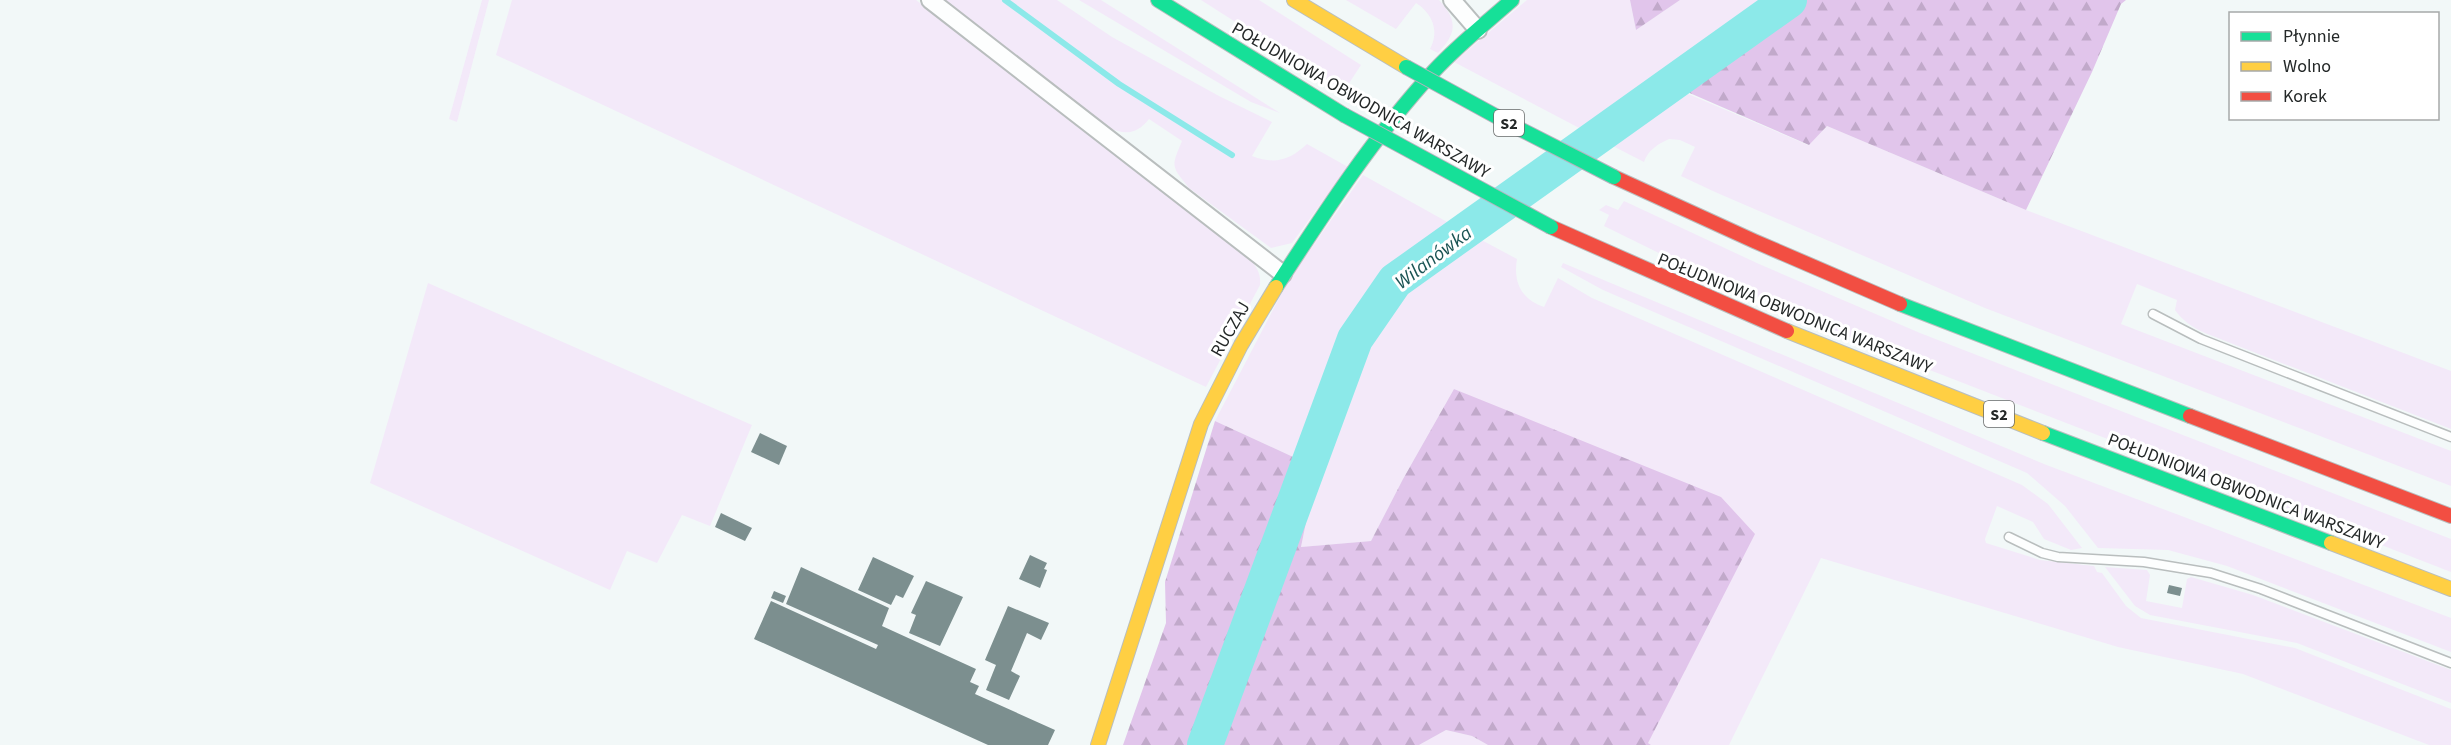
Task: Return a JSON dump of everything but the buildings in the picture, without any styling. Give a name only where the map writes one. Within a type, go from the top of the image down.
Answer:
[{"type":"main road","name":"POŁUDNIOWA OBWODNICA WARSZAWY","points":[[1158,0],[1344,115],[1551,227],[1669,282],[1822,346],[2451,589]]},
{"type":"main road","name":"S2","points":[[1294,0],[1406,67],[1614,177],[1754,241],[1919,312],[2451,516]]},
{"type":"main road","name":"RUCZAJ","points":[[1098,745],[1201,424],[1225,373],[1283,274],[1381,135],[1427,79],[1512,0]]},
{"type":"street","points":[[930,0],[1283,274]]},
{"type":"street","points":[[1452,0],[1478,30]]},
{"type":"lane","points":[[2153,314],[2201,339],[2451,437]]},
{"type":"lane","points":[[2009,537],[2042,553],[2058,557],[2144,562],[2211,573],[2261,589],[2451,663]]},
{"type":"shaded area","points":[[482,0],[489,0],[457,122],[449,119]]},
{"type":"shaded area","points":[[512,0],[916,0],[1251,260],[1258,271],[1260,285],[1206,387],[496,55]]},
{"type":"shaded area","points":[[944,0],[1057,0],[1112,37],[1219,96],[1272,122],[1252,156],[1268,160],[1282,159],[1294,154],[1307,144],[1348,167],[1292,243],[1271,248],[1189,188],[1175,166],[1182,141],[1149,119],[1141,127],[1131,132],[1121,132],[1110,128]]},
{"type":"shaded area","points":[[1079,0],[1101,0],[1280,113],[1251,102]]},
{"type":"shaded area","points":[[1201,0],[1259,0],[1361,65],[1344,91]]},
{"type":"shaded area","points":[[1346,0],[1439,0],[1450,14],[1452,33],[1438,53],[1430,49],[1434,36],[1433,23],[1422,7],[1416,3],[1396,29]]},
{"type":"shaded area","points":[[1527,0],[1630,0],[1636,30],[1680,0],[1769,0],[1662,81],[1583,130],[1454,62]]},
{"type":"shaded area","points":[[1674,88],[1808,145],[1827,126],[2026,210],[2451,371],[2451,429],[2205,333],[2178,314],[2175,310],[2177,300],[2137,284],[2121,324],[2451,451],[2451,486],[1985,308],[1715,192],[1681,176],[1695,147],[1680,140],[1669,139],[1661,143],[1651,151],[1644,162],[1603,141]]},
{"type":"shaded area","points":[[1363,175],[1458,228],[1400,270],[1379,290],[1359,317],[1330,378],[1302,461],[1215,421],[1288,281]]},
{"type":"shaded area","points":[[1624,201],[1759,264],[1920,333],[2451,539],[2451,572],[1891,355],[1667,257],[1604,226],[1609,215],[1599,210],[1606,205],[1618,210]]},
{"type":"shaded area","points":[[1474,236],[1517,259],[1516,275],[1520,289],[1536,304],[1544,307],[1558,278],[1592,298],[2022,485],[2048,504],[2082,548],[2071,550],[2044,539],[2033,522],[1997,506],[1985,539],[1986,543],[2040,560],[2094,566],[2097,572],[2102,573],[2126,606],[2141,618],[2295,648],[2451,709],[2451,745],[2429,745],[2243,674],[2118,647],[1821,558],[1729,745],[1651,745],[1648,743],[1517,416],[1454,389],[1371,541],[1301,547],[1317,468],[1370,331],[1393,301]]},
{"type":"shaded area","points":[[1563,263],[2044,464],[2451,618],[2451,652],[2227,566],[2168,550],[2098,548],[2065,506],[2027,473],[1603,290],[1561,267]]},
{"type":"shaded area","points":[[428,283],[752,425],[710,526],[682,515],[657,563],[627,551],[610,590],[370,483]]},
{"type":"shaded area","points":[[2105,567],[2147,570],[2150,575],[2146,601],[2182,608],[2187,579],[2191,577],[2253,595],[2451,670],[2451,703],[2297,643],[2150,615],[2135,606]]},
{"type":"shaded area","points":[[1446,730],[1472,736],[1488,745],[1419,745]]},
{"type":"green space","points":[[1630,0],[1680,0],[1636,30]]},
{"type":"green space","points":[[1769,0],[2126,0],[2121,4],[2092,72],[2026,210],[1827,126],[1809,145],[1662,81]]},
{"type":"green space","points":[[1454,389],[1721,497],[1755,534],[1648,743],[1651,745],[1488,745],[1472,736],[1446,730],[1419,745],[1123,745],[1166,623],[1165,582],[1215,421],[1317,468],[1301,547],[1371,541]]},
{"type":"waterway","points":[[1005,0],[1119,84],[1232,155]]},
{"type":"waterway","name":"Wilanówka","points":[[1205,745],[1355,339],[1395,281],[1789,0]]},
{"type":"traffic: fast","points":[[1158,0],[1344,115]]},
{"type":"traffic: fast","points":[[1276,287],[1350,176],[1412,96],[1453,52],[1512,0]]},
{"type":"traffic: fast","points":[[1406,67],[1614,177]]},
{"type":"traffic: fast","points":[[1344,115],[1551,227]]},
{"type":"traffic: fast","points":[[1900,304],[2190,416]]},
{"type":"traffic: fast","points":[[2043,433],[2331,543]]},
{"type":"traffic: slow","points":[[1294,0],[1406,67]]},
{"type":"traffic: slow","points":[[1098,745],[1201,424],[1241,345],[1276,287]]},
{"type":"traffic: slow","points":[[1787,331],[2043,433]]},
{"type":"traffic: slow","points":[[2331,543],[2451,589]]},
{"type":"traffic: jam","points":[[1614,177],[1900,304]]},
{"type":"traffic: jam","points":[[1551,227],[1787,331]]},
{"type":"traffic: jam","points":[[2190,416],[2451,516]]}]
